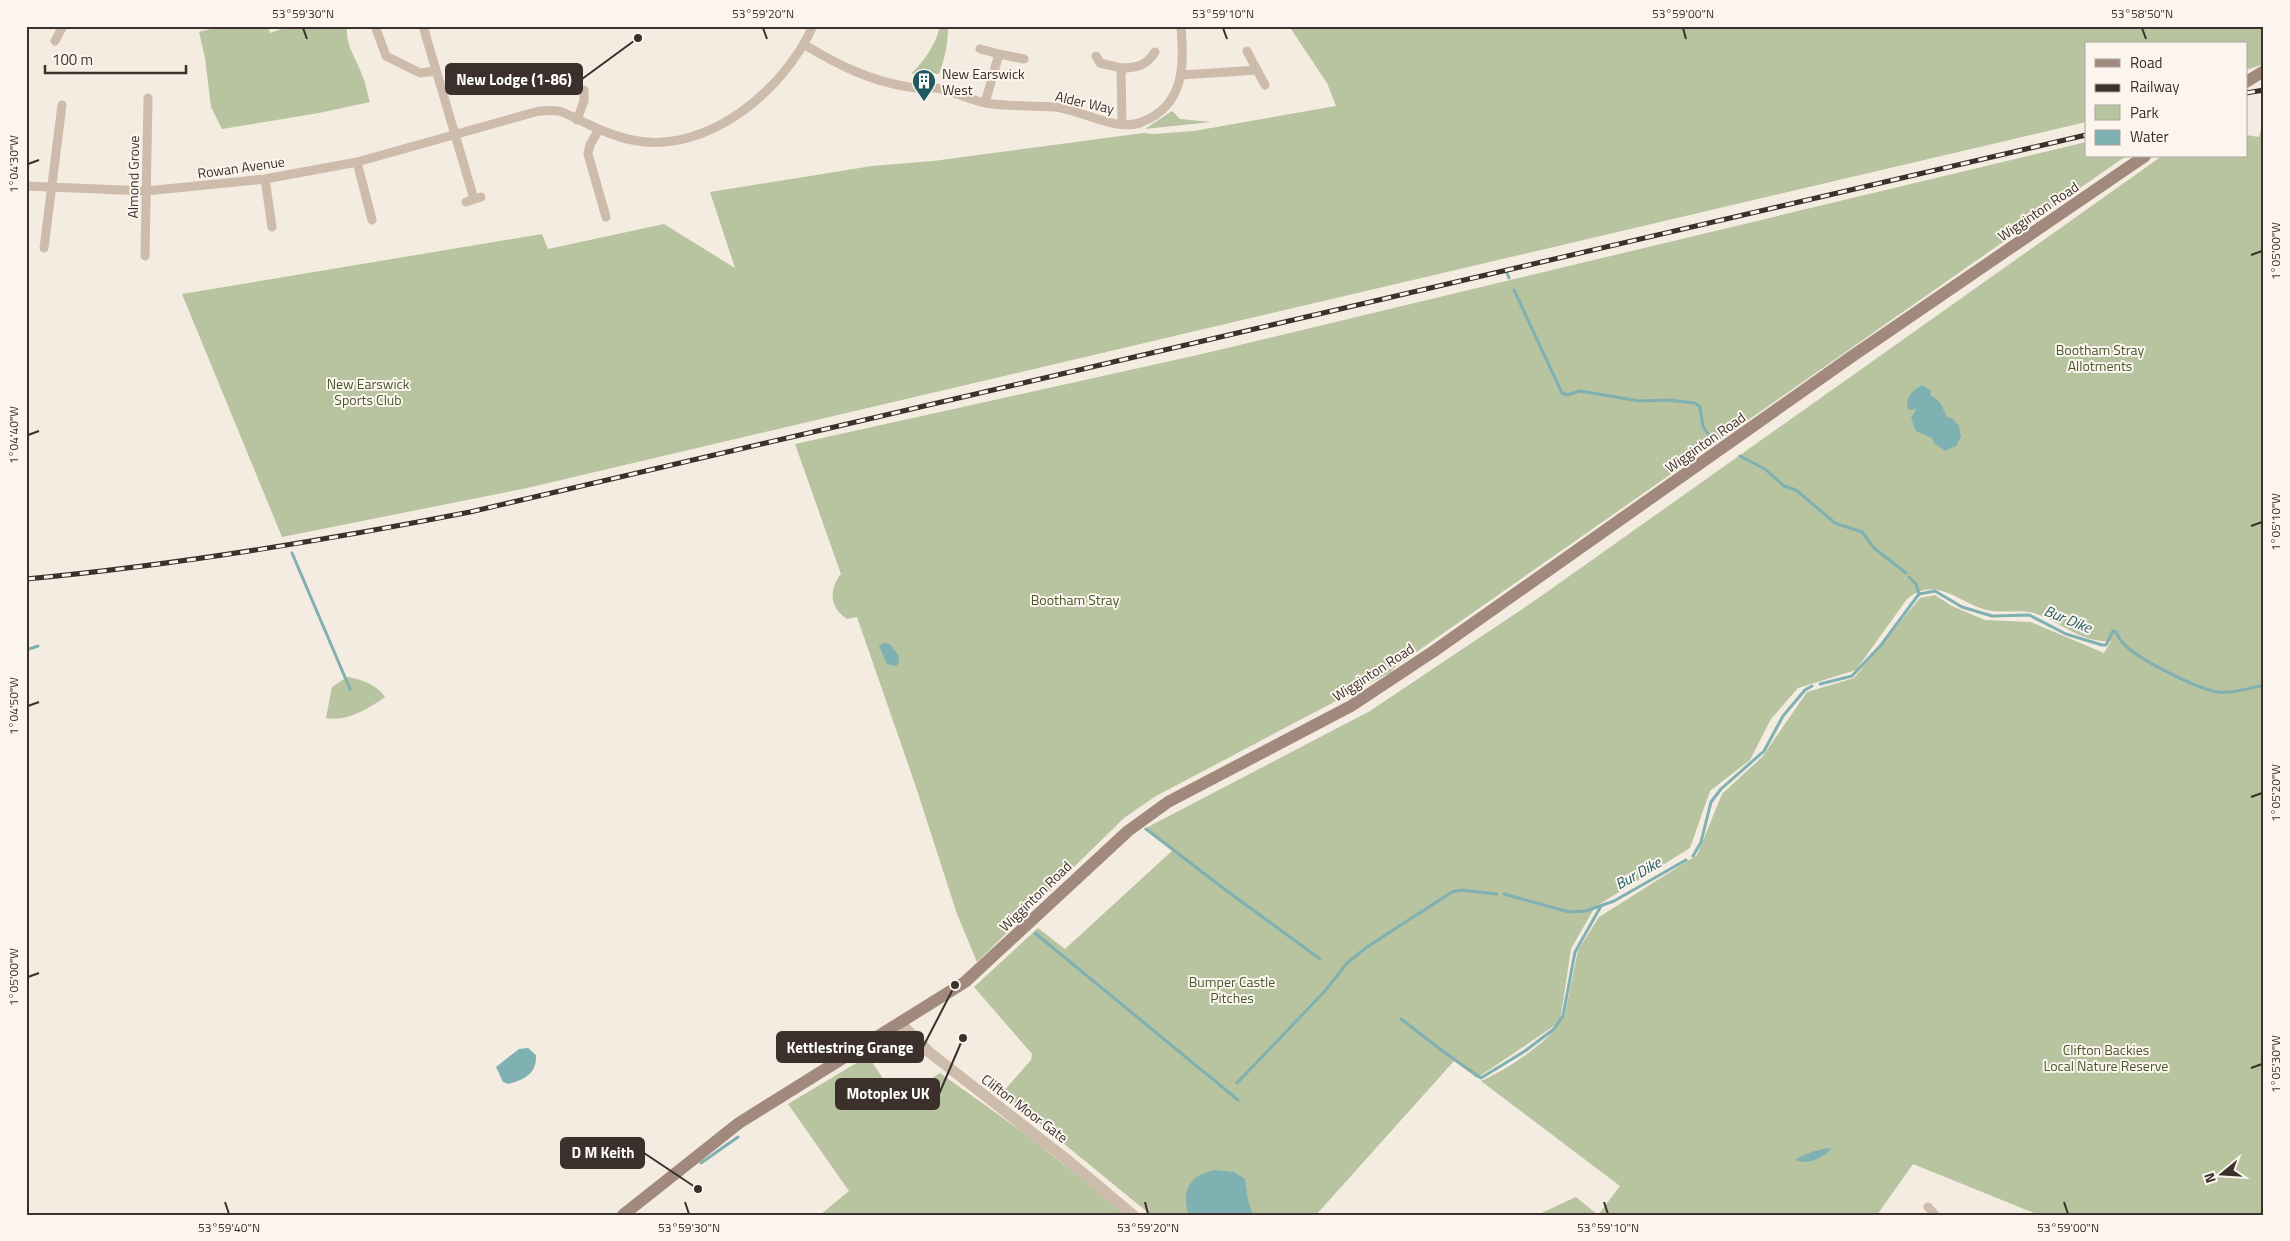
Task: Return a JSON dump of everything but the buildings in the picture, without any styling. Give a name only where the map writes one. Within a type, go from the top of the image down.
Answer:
[{"type":"main road","points":[[2248,81],[2264,71]]},
{"type":"main road","name":"Wigginton Road","points":[[623,1215],[658,1185],[739,1123],[966,982],[1128,831],[1168,802],[1351,706],[1442,645],[1851,357],[2142,158]]},
{"type":"street","points":[[55,41],[64,26]]},
{"type":"street","points":[[375,26],[386,56],[420,72],[436,71]]},
{"type":"street","points":[[423,26],[474,200]]},
{"type":"street","name":"Rowan Avenue","points":[[26,186],[146,191],[265,179],[357,162],[539,111],[559,111],[599,129],[634,141],[658,142],[680,140],[708,131],[730,119],[765,92],[784,72],[805,45],[813,26]]},
{"type":"street","name":"Alder Way","points":[[805,45],[870,79],[910,88],[936,88],[985,103],[1025,107],[1054,107],[1082,112],[1112,124],[1142,123],[1169,105],[1173,100],[1182,75],[1181,26]]},
{"type":"street","points":[[980,49],[1024,59]]},
{"type":"street","points":[[1247,50],[1265,85]]},
{"type":"street","points":[[1096,56],[1100,63],[1121,68],[1137,68],[1149,61],[1155,52]]},
{"type":"street","points":[[985,103],[999,54]]},
{"type":"street","points":[[1121,68],[1122,124]]},
{"type":"street","points":[[1182,75],[1257,70]]},
{"type":"street","points":[[577,120],[584,101],[584,90]]},
{"type":"street","name":"Almond Grove","points":[[145,256],[148,98]]},
{"type":"street","points":[[44,248],[62,105]]},
{"type":"street","points":[[599,129],[590,145],[588,154],[606,216]]},
{"type":"street","points":[[357,162],[372,220]]},
{"type":"street","points":[[265,179],[272,228]]},
{"type":"street","name":"Clifton Moor Gate","points":[[901,1024],[912,1037],[943,1064],[1064,1158],[1133,1215]]},
{"type":"street","points":[[1928,1207],[1934,1215]]},
{"type":"green space","points":[[222,26],[268,26],[270,33],[290,26],[347,26],[349,46],[363,78],[370,102],[319,113],[222,129],[211,107],[205,58],[199,32]]},
{"type":"green space","points":[[940,26],[948,26],[946,51],[939,74],[924,72],[911,74],[929,52],[936,40]]},
{"type":"green space","name":"New Earswick Sports Club","points":[[1289,26],[2264,26],[2264,64],[2248,69],[2248,42],[2085,42],[2085,122],[527,488],[282,537],[182,294],[542,234],[548,249],[664,224],[735,268],[710,192],[872,166],[933,161],[1143,133],[1194,131],[1336,106],[1327,83]]},
{"type":"green space","points":[[1172,111],[1180,119],[1211,122],[1145,129]]},
{"type":"green space","points":[[2264,116],[2264,1215],[2039,1215],[1913,1164],[1877,1215],[1598,1215],[1620,1186],[1481,1081],[1516,1062],[1540,1044],[1559,1024],[1565,1014],[1578,950],[1599,917],[1697,855],[1722,794],[1762,757],[1807,692],[1854,678],[1920,598],[1935,595],[1952,606],[1985,620],[2031,622],[2104,653],[2111,641],[2090,639],[2034,613],[1992,611],[1939,590],[1929,589],[1918,592],[1907,599],[1856,670],[1798,688],[1771,719],[1750,760],[1710,791],[1690,848],[1595,907],[1571,949],[1560,1022],[1477,1078],[1454,1061],[1316,1215],[1151,1215],[1002,1093],[1031,1060],[1032,1054],[974,987],[1038,928],[1065,949],[1173,850],[1144,829],[1370,711],[1537,599],[2159,158],[2248,158],[2248,135],[2259,137]]},
{"type":"green space","name":"Bootham Stray","points":[[2085,142],[2085,158],[2123,158],[1395,667],[1391,672],[1156,796],[1124,818],[977,962],[957,914],[916,787],[857,617],[847,619],[841,614],[834,603],[834,586],[841,574],[795,444],[1202,354]]},
{"type":"green space","points":[[347,677],[368,683],[378,689],[385,697],[357,714],[342,718],[326,718],[332,687]]},
{"type":"green space","points":[[868,1056],[898,1101],[940,1073],[1027,1135],[1127,1215],[820,1215],[849,1191],[788,1104]]},
{"type":"green space","points":[[1576,1197],[1598,1215],[1537,1215]]},
{"type":"water","points":[[1923,385],[1931,391],[1930,395],[1942,405],[1947,417],[1952,418],[1959,426],[1961,437],[1956,446],[1945,451],[1934,443],[1932,438],[1916,431],[1911,418],[1916,409],[1909,410],[1907,406],[1910,395]]},
{"type":"water","points":[[883,643],[890,644],[898,655],[899,663],[896,666],[887,664],[879,646]]},
{"type":"water","points":[[528,1048],[536,1055],[536,1062],[532,1071],[519,1080],[508,1084],[503,1082],[496,1067],[519,1049]]},
{"type":"water","points":[[1832,1148],[1815,1160],[1806,1162],[1795,1160],[1812,1152]]},
{"type":"water","points":[[1216,1170],[1234,1172],[1245,1179],[1248,1200],[1253,1215],[1189,1215],[1186,1198],[1190,1185],[1200,1175]]},
{"type":"waterway","points":[[1507,273],[1509,278]]},
{"type":"waterway","points":[[1514,290],[1562,393],[1567,395],[1580,391],[1639,401],[1668,400],[1695,403],[1700,407],[1703,426],[1708,434]]},
{"type":"waterway","points":[[1740,456],[1765,469],[1784,486],[1796,490],[1835,523],[1862,532],[1874,548],[1906,573]]},
{"type":"waterway","points":[[292,553],[350,689]]},
{"type":"waterway","points":[[1909,577],[1916,584],[1919,594]]},
{"type":"waterway","name":"Bur Dike","points":[[1820,684],[1852,676],[1881,645],[1919,594],[1935,591],[1962,607],[1992,616],[2029,615],[2066,634],[2102,645],[2106,645],[2113,631],[2116,632],[2120,640],[2140,656],[2167,672],[2208,690],[2229,692],[2264,685]]},
{"type":"waterway","points":[[26,650],[38,646]]},
{"type":"waterway","name":"Bur Dike","points":[[1693,856],[1701,842],[1711,802],[1721,789],[1764,751],[1783,716],[1805,690],[1812,686]]},
{"type":"waterway","points":[[1146,829],[1320,959]]},
{"type":"waterway","name":"Bur Dike","points":[[1504,894],[1569,912],[1586,911],[1614,901],[1686,860]]},
{"type":"waterway","points":[[1237,1083],[1325,991],[1347,963],[1367,947],[1452,892],[1461,890],[1497,894]]},
{"type":"waterway","points":[[1401,1019],[1481,1078],[1525,1051],[1554,1029],[1563,1016],[1575,952],[1601,906]]},
{"type":"waterway","points":[[1035,933],[1238,1100]]},
{"type":"waterway","points":[[701,1163],[738,1137]]},
{"type":"railway","points":[[2248,93],[2264,90]]},
{"type":"railway","points":[[26,579],[138,567],[249,551],[470,512],[2085,135]]},
{"type":"place","name":"New Lodge (1-86)","points":[[638,38]]},
{"type":"place","name":"New Earswick West","points":[[924,102]]},
{"type":"place","name":"Kettlestring Grange","points":[[955,985]]},
{"type":"place","name":"Motoplex UK","points":[[963,1038]]},
{"type":"place","name":"D M Keith","points":[[698,1189]]},
{"type":"park label","name":"Bootham Stray Allotments","points":[[2100,358]]},
{"type":"park label","name":"Bumper Castle Pitches","points":[[1232,990]]},
{"type":"park label","name":"Clifton Backies Local Nature Reserve","points":[[2106,1058]]}]
